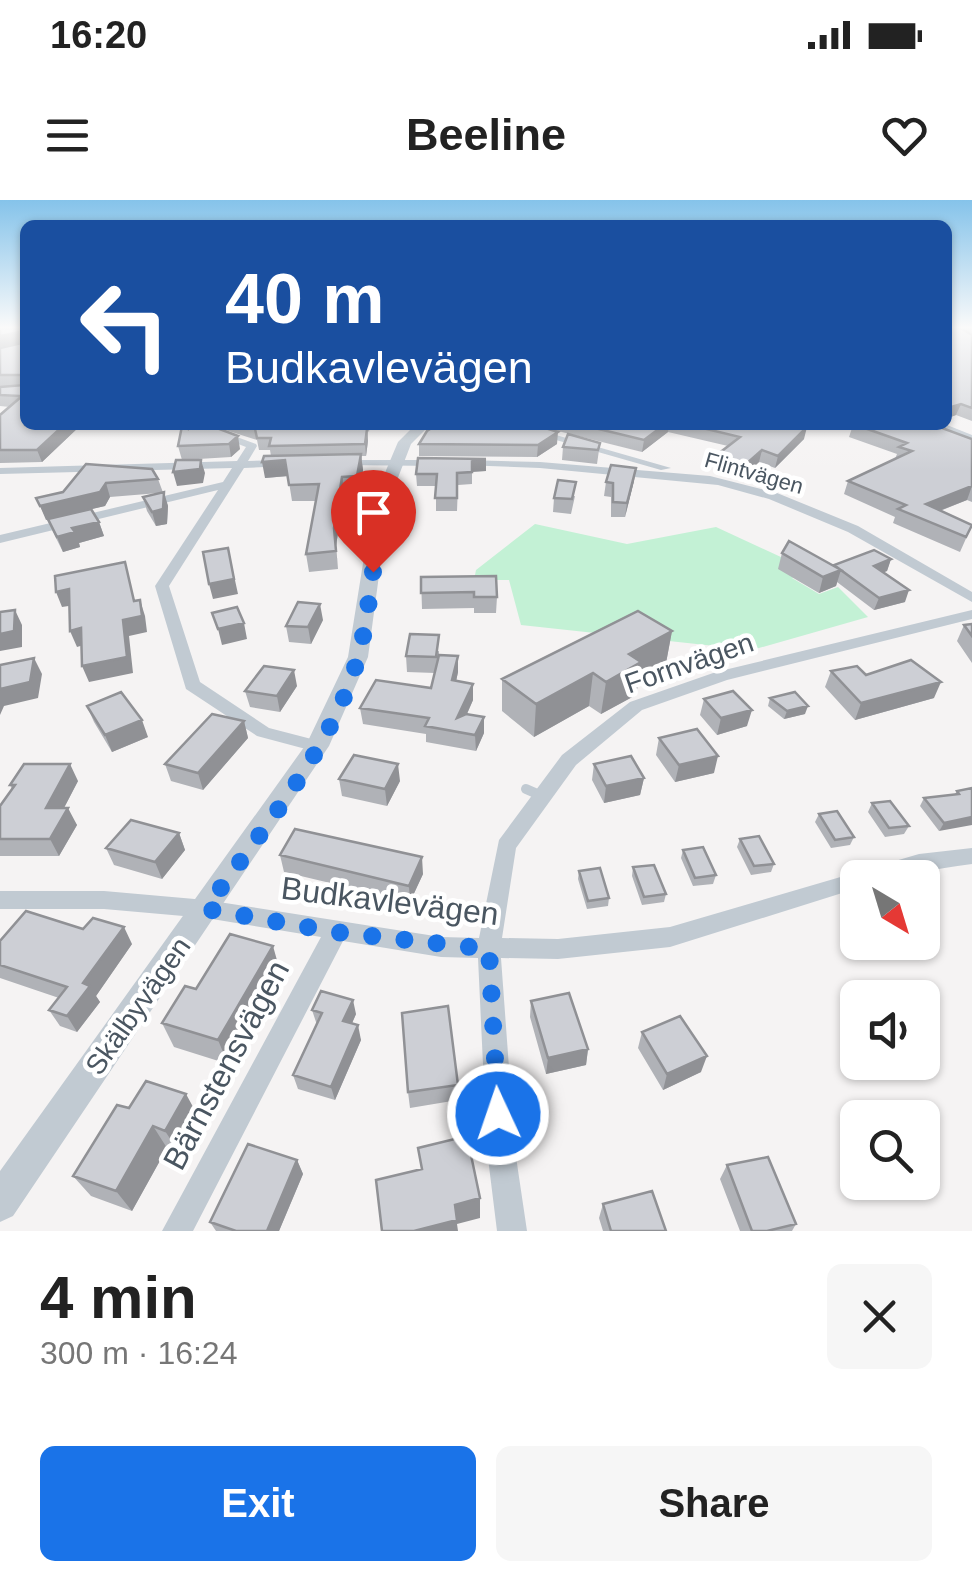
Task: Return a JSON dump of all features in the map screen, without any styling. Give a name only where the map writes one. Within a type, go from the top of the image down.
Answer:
[{"type":"street","points":[[208,430],[252,446],[162,586],[174,636],[192,685],[263,732],[318,746]]},
{"type":"street","name":"Skälbyvägen","points":[[0,1203],[318,746],[358,657],[381,502],[405,442],[418,430]]},
{"type":"street","name":"Flintvägen","points":[[527,430],[773,496],[853,529],[972,598]]},
{"type":"street","points":[[330,462],[540,465],[718,482]]},
{"type":"street","points":[[0,471],[296,463]]},
{"type":"street","points":[[0,538],[229,484]]},
{"type":"street","name":"Fornvägen","points":[[512,1231],[500,1150],[489,949],[506,846],[534,793],[568,760],[636,706],[722,676],[972,614]]},
{"type":"street","name":"Budkavlevägen","points":[[937,860],[972,856]]},
{"type":"street","name":"Budkavlevägen","points":[[0,900],[64,897],[206,909],[335,932],[489,949],[626,944],[670,937],[840,884]]},
{"type":"street","name":"Bärnstensvägen","points":[[177,1231],[335,932]]},
{"type":"green space","points":[[535,524],[627,544],[716,527],[809,570],[792,578],[819,594],[838,587],[868,617],[752,650],[521,625],[509,580],[474,580],[476,570]]},
{"type":"building","points":[[952,375],[972,375],[972,408],[961,404],[952,407]]},
{"type":"building","points":[[20,385],[20,396],[0,395],[0,387]]},
{"type":"building","points":[[20,398],[20,430],[59,430],[37,450],[0,450],[0,415]]},
{"type":"building","points":[[181,430],[222,430],[238,436],[229,444],[178,446]]},
{"type":"building","points":[[255,430],[367,430],[365,444],[269,446],[271,438],[257,438]]},
{"type":"building","points":[[603,430],[657,430],[644,440]]},
{"type":"building","points":[[711,430],[804,430],[778,456],[762,450],[745,465],[718,454],[740,437]]},
{"type":"building","points":[[870,430],[948,430],[972,439],[972,486],[926,504],[972,525],[966,537],[898,509],[906,505],[848,481],[912,451],[899,447],[907,443]]},
{"type":"building","points":[[427,431],[558,432],[538,445],[419,444]]},
{"type":"building","points":[[568,434],[600,443],[598,450],[563,447]]},
{"type":"building","points":[[361,454],[357,476],[342,477],[334,528],[336,551],[306,554],[319,484],[289,485],[285,460],[262,462],[264,456]]},
{"type":"building","points":[[418,458],[486,459],[472,460],[472,472],[457,473],[457,498],[435,498],[437,474],[416,474]]},
{"type":"building","points":[[176,460],[201,460],[200,469],[173,472]]},
{"type":"building","points":[[86,464],[152,469],[158,479],[106,483],[100,492],[40,506],[36,498],[63,492]]},
{"type":"building","points":[[611,465],[636,468],[627,503],[613,502],[613,483],[606,482]]},
{"type":"building","points":[[558,480],[576,482],[572,499],[554,498]]},
{"type":"building","points":[[164,492],[163,509],[152,512],[143,497]]},
{"type":"building","points":[[91,509],[99,522],[72,528],[75,532],[57,537],[48,519]]},
{"type":"building","points":[[789,541],[841,570],[823,577],[782,553]]},
{"type":"building","points":[[228,548],[234,579],[209,584],[203,552]]},
{"type":"building","points":[[874,550],[891,559],[874,566],[909,590],[879,598],[834,565]]},
{"type":"building","points":[[125,562],[134,601],[140,600],[142,616],[123,620],[127,657],[82,666],[81,628],[70,631],[69,589],[56,592],[55,576]]},
{"type":"building","points":[[496,576],[497,597],[474,597],[474,592],[421,593],[421,577]]},
{"type":"building","points":[[298,602],[320,604],[308,627],[286,626]]},
{"type":"building","points":[[237,607],[244,623],[218,629],[212,613]]},
{"type":"building","points":[[15,610],[14,631],[0,634],[0,612]]},
{"type":"building","points":[[638,611],[672,631],[629,654],[641,662],[606,682],[593,673],[536,704],[502,679]]},
{"type":"building","points":[[410,634],[439,635],[436,657],[406,656]]},
{"type":"building","points":[[439,655],[458,656],[452,680],[473,684],[457,718],[466,714],[484,717],[475,735],[425,726],[429,718],[360,708],[376,680],[431,688]]},
{"type":"building","points":[[34,658],[30,682],[0,689],[0,665]]},
{"type":"building","points":[[911,660],[941,682],[861,703],[831,671],[857,666],[866,675]]},
{"type":"building","points":[[264,666],[294,670],[277,696],[245,691]]},
{"type":"building","points":[[733,691],[752,710],[721,718],[704,699]]},
{"type":"building","points":[[121,692],[142,720],[105,735],[87,706]]},
{"type":"building","points":[[795,692],[808,706],[787,711],[770,698]]},
{"type":"building","points":[[212,714],[244,721],[198,773],[165,764]]},
{"type":"building","points":[[697,729],[718,756],[679,765],[659,738]]},
{"type":"building","points":[[354,755],[398,764],[385,789],[339,779]]},
{"type":"building","points":[[631,756],[644,778],[606,786],[594,764]]},
{"type":"building","points":[[24,764],[70,764],[46,808],[68,808],[50,839],[0,839],[0,806]]},
{"type":"building","points":[[972,788],[972,817],[944,823],[924,798],[959,794],[957,791]]},
{"type":"building","points":[[890,801],[909,826],[889,828],[872,803]]},
{"type":"building","points":[[837,811],[854,837],[835,840],[819,814]]},
{"type":"building","points":[[131,820],[179,833],[155,862],[106,848]]},
{"type":"building","points":[[295,829],[422,857],[409,886],[280,855]]},
{"type":"building","points":[[759,836],[774,864],[754,866],[740,839]]},
{"type":"building","points":[[703,847],[716,875],[695,878],[683,850]]},
{"type":"building","points":[[654,865],[666,894],[644,897],[633,867]]},
{"type":"building","points":[[600,868],[609,898],[588,901],[579,871]]},
{"type":"building","points":[[26,911],[83,929],[93,918],[124,927],[83,983],[90,986],[67,1016],[49,1010],[67,987],[0,965],[0,941]]},
{"type":"building","points":[[230,934],[273,946],[218,1040],[162,1023],[185,986],[196,989]]},
{"type":"building","points":[[321,991],[353,1000],[343,1021],[358,1025],[331,1087],[293,1075],[322,1013],[312,1010]]},
{"type":"building","points":[[569,993],[588,1049],[548,1058],[531,1001]]},
{"type":"building","points":[[448,1006],[458,1085],[408,1092],[402,1013]]},
{"type":"building","points":[[680,1016],[707,1056],[667,1074],[642,1032]]},
{"type":"building","points":[[146,1081],[186,1094],[165,1131],[153,1126],[116,1191],[73,1176],[117,1105],[129,1108]]},
{"type":"building","points":[[467,1136],[480,1198],[455,1205],[457,1220],[414,1231],[382,1231],[376,1180],[422,1169],[418,1148]]},
{"type":"building","points":[[248,1144],[297,1160],[267,1231],[236,1231],[210,1222]]},
{"type":"building","points":[[768,1157],[796,1224],[752,1231],[727,1165]]},
{"type":"building","points":[[652,1191],[666,1231],[611,1231],[603,1204]]},
{"type":"route","points":[[373,572],[358,657],[340,704],[318,746],[206,909],[335,932],[489,949],[498,1114]]}]
